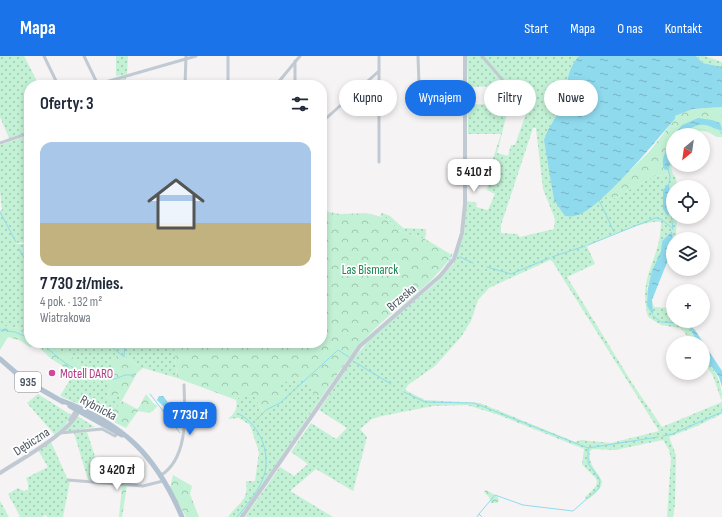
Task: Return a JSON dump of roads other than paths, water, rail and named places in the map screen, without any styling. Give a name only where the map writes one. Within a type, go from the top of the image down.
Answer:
[{"type":"main road","name":"Rybnicka","points":[[0,359],[25,380],[118,431],[143,450],[163,481],[182,517]]},
{"type":"street","points":[[44,56],[56,80]]},
{"type":"street","points":[[84,56],[95,80]]},
{"type":"street","points":[[110,80],[186,57],[196,56]]},
{"type":"street","points":[[228,56],[228,80]]},
{"type":"street","points":[[280,80],[300,56]]},
{"type":"street","points":[[379,56],[379,162]]},
{"type":"street","points":[[418,56],[419,80]]},
{"type":"street","name":"Brzeska","points":[[242,517],[360,346],[440,276],[454,259],[462,234],[466,199],[465,56]]},
{"type":"street","points":[[482,56],[502,80]]},
{"type":"street","points":[[185,80],[186,57]]},
{"type":"street","points":[[295,61],[295,80]]},
{"type":"street","points":[[327,118],[379,71]]},
{"type":"street","points":[[0,143],[24,135]]},
{"type":"street","points":[[160,476],[173,465],[182,439],[185,418],[184,384]]},
{"type":"street","name":"Dębiczna","points":[[0,473],[60,433],[70,422],[78,409]]},
{"type":"street","points":[[60,433],[102,429],[115,436],[118,431]]},
{"type":"street","points":[[68,480],[143,486],[163,481]]},
{"type":"water","points":[[579,56],[696,56],[703,63],[722,67],[722,107],[693,109],[675,116],[675,119],[612,189],[584,212],[574,216],[565,216],[554,200],[544,140],[556,116],[598,116],[598,80],[568,80],[574,63]]},
{"type":"water","points":[[698,118],[720,123],[722,130],[703,125],[691,128],[680,128],[682,125]]},
{"type":"water","points":[[666,152],[665,170],[663,166],[663,158]]},
{"type":"water","points":[[666,186],[666,213],[663,209],[663,190]]},
{"type":"water","points":[[666,237],[666,265],[652,300],[653,315],[647,306],[648,288],[652,271],[661,251],[662,241]]},
{"type":"water","points":[[690,328],[693,328],[699,336],[694,336]]},
{"type":"water","points":[[710,353],[722,371],[722,387],[719,377],[710,365]]},
{"type":"water","points":[[159,396],[163,396],[174,410],[173,411],[169,412],[157,400]]},
{"type":"waterway","points":[[669,172],[670,180]]},
{"type":"waterway","points":[[599,200],[614,232]]},
{"type":"waterway","points":[[0,212],[16,242]]},
{"type":"waterway","points":[[588,245],[655,218],[661,219],[672,228]]},
{"type":"waterway","points":[[672,224],[673,230]]},
{"type":"waterway","points":[[552,257],[585,246]]},
{"type":"waterway","points":[[19,249],[24,258]]},
{"type":"waterway","points":[[460,257],[473,263]]},
{"type":"waterway","points":[[487,267],[511,274],[549,258]]},
{"type":"waterway","points":[[653,316],[661,322],[666,322]]},
{"type":"waterway","points":[[0,330],[15,332],[24,336]]},
{"type":"waterway","points":[[47,348],[58,358],[74,368],[91,375],[113,379],[125,375],[134,376]]},
{"type":"waterway","points":[[113,348],[124,357],[125,348]]},
{"type":"waterway","points":[[256,420],[266,410],[280,403],[338,350],[349,357]]},
{"type":"waterway","points":[[353,361],[391,384]]},
{"type":"waterway","points":[[404,392],[425,402],[474,403],[588,448]]},
{"type":"waterway","points":[[150,394],[180,433]]},
{"type":"waterway","points":[[663,436],[672,434],[722,412]]},
{"type":"waterway","points":[[237,517],[260,486],[265,472],[266,462],[263,443],[259,434],[247,419],[239,414]]},
{"type":"waterway","points":[[479,514],[495,495],[523,505],[573,511],[599,488],[600,480],[588,463],[588,448],[658,437]]},
{"type":"waterway","points":[[477,517],[479,514],[482,517]]},
{"type":"place","name":"Motell DARO","points":[[52,373]]},
{"type":"park label","name":"Las Bismarck","points":[[370,269]]}]
